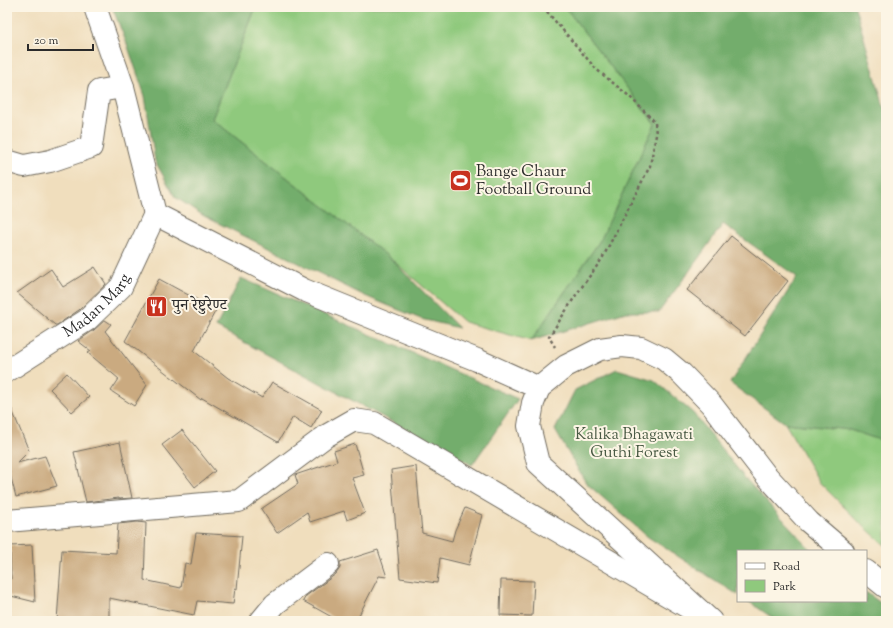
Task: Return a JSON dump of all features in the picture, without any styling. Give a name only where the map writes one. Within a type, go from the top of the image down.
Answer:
[{"type":"main road","points":[[95,7],[123,87],[155,214],[304,290],[477,360],[539,388]]},
{"type":"main road","points":[[7,161],[24,166],[50,161],[91,147],[99,91],[123,87]]},
{"type":"main road","name":"Madan Marg","points":[[7,371],[87,320],[120,287],[155,214]]},
{"type":"main road","points":[[711,621],[538,463],[528,426],[533,404],[539,388],[566,366],[600,349],[622,346],[641,348],[664,358],[711,404],[765,474],[809,522],[842,550]]},
{"type":"main road","points":[[7,520],[239,501],[326,436],[354,420],[374,423],[711,621]]},
{"type":"main road","points":[[261,621],[275,604],[328,564]]},
{"type":"main road","points":[[867,572],[886,587]]},
{"type":"path","points":[[543,7],[596,68],[629,96],[655,122],[656,135],[650,166],[602,259],[576,295],[549,337],[566,366]]},
{"type":"green space","points":[[112,7],[256,7],[212,119],[390,258],[459,328],[421,319],[365,296],[204,216],[175,197],[155,161],[145,96],[127,44]]},
{"type":"green space","name":"Bange Chaur Football Ground","points":[[256,7],[565,7],[655,124],[601,239],[531,341],[464,322],[390,258],[212,119]]},
{"type":"green space","points":[[565,7],[855,7],[886,114],[886,442],[850,430],[785,423],[730,383],[797,277],[723,224],[659,312],[626,312],[531,341],[601,239],[655,124]]},
{"type":"green space","points":[[241,278],[518,399],[472,465],[216,327]]},
{"type":"green space","name":"Kalika Bhagawati Guthi Forest","points":[[617,369],[654,380],[693,413],[744,477],[811,550],[737,550],[737,594],[648,537],[586,483],[555,430],[575,390]]},
{"type":"green space","points":[[785,423],[850,430],[886,442],[886,546],[858,521],[820,483]]},
{"type":"green space","points":[[867,593],[886,607],[886,621],[777,621],[749,602],[867,602]]},
{"type":"building","points":[[731,236],[788,281],[745,336],[687,290]]},
{"type":"building","points":[[95,267],[106,284],[79,310],[57,325],[55,325],[17,293],[51,269],[63,287]]},
{"type":"building","points":[[159,279],[216,310],[194,351],[228,378],[262,398],[272,382],[322,410],[311,428],[293,417],[278,442],[202,398],[201,400],[125,341]]},
{"type":"building","points":[[105,320],[111,324],[105,331],[147,385],[134,406],[111,391],[119,379],[88,353],[91,351],[78,341]]},
{"type":"building","points":[[67,373],[89,397],[72,412],[50,389]]},
{"type":"building","points":[[7,398],[29,451],[17,463],[45,456],[57,486],[16,497],[9,470],[7,472]]},
{"type":"building","points":[[182,430],[215,471],[195,487],[162,445]]},
{"type":"building","points":[[120,442],[132,498],[86,502],[74,452]]},
{"type":"building","points":[[355,444],[364,475],[352,478],[365,513],[347,520],[344,511],[310,522],[307,512],[277,533],[261,509],[298,484],[295,475],[337,461],[334,451]]},
{"type":"building","points":[[416,466],[422,533],[452,541],[455,530],[465,508],[482,515],[469,565],[440,558],[437,583],[400,578],[391,470]]},
{"type":"building","points":[[137,522],[146,523],[144,580],[181,588],[185,563],[191,564],[196,533],[242,536],[237,589],[235,588],[233,604],[197,601],[194,615],[109,598],[109,621],[57,621],[62,550],[116,553],[118,524]]},
{"type":"building","points":[[32,545],[35,602],[7,595],[7,578],[11,579],[10,546]]},
{"type":"building","points":[[378,550],[387,577],[379,576],[356,621],[339,621],[303,601],[306,596],[336,574],[340,568],[340,562]]},
{"type":"building","points":[[501,580],[534,581],[532,616],[500,615]]},
{"type":"place","name":"Bange Chaur Football Ground","points":[[460,181]]},
{"type":"place","name":"पुन रेष्टुरेण्ट","points":[[157,306]]}]
